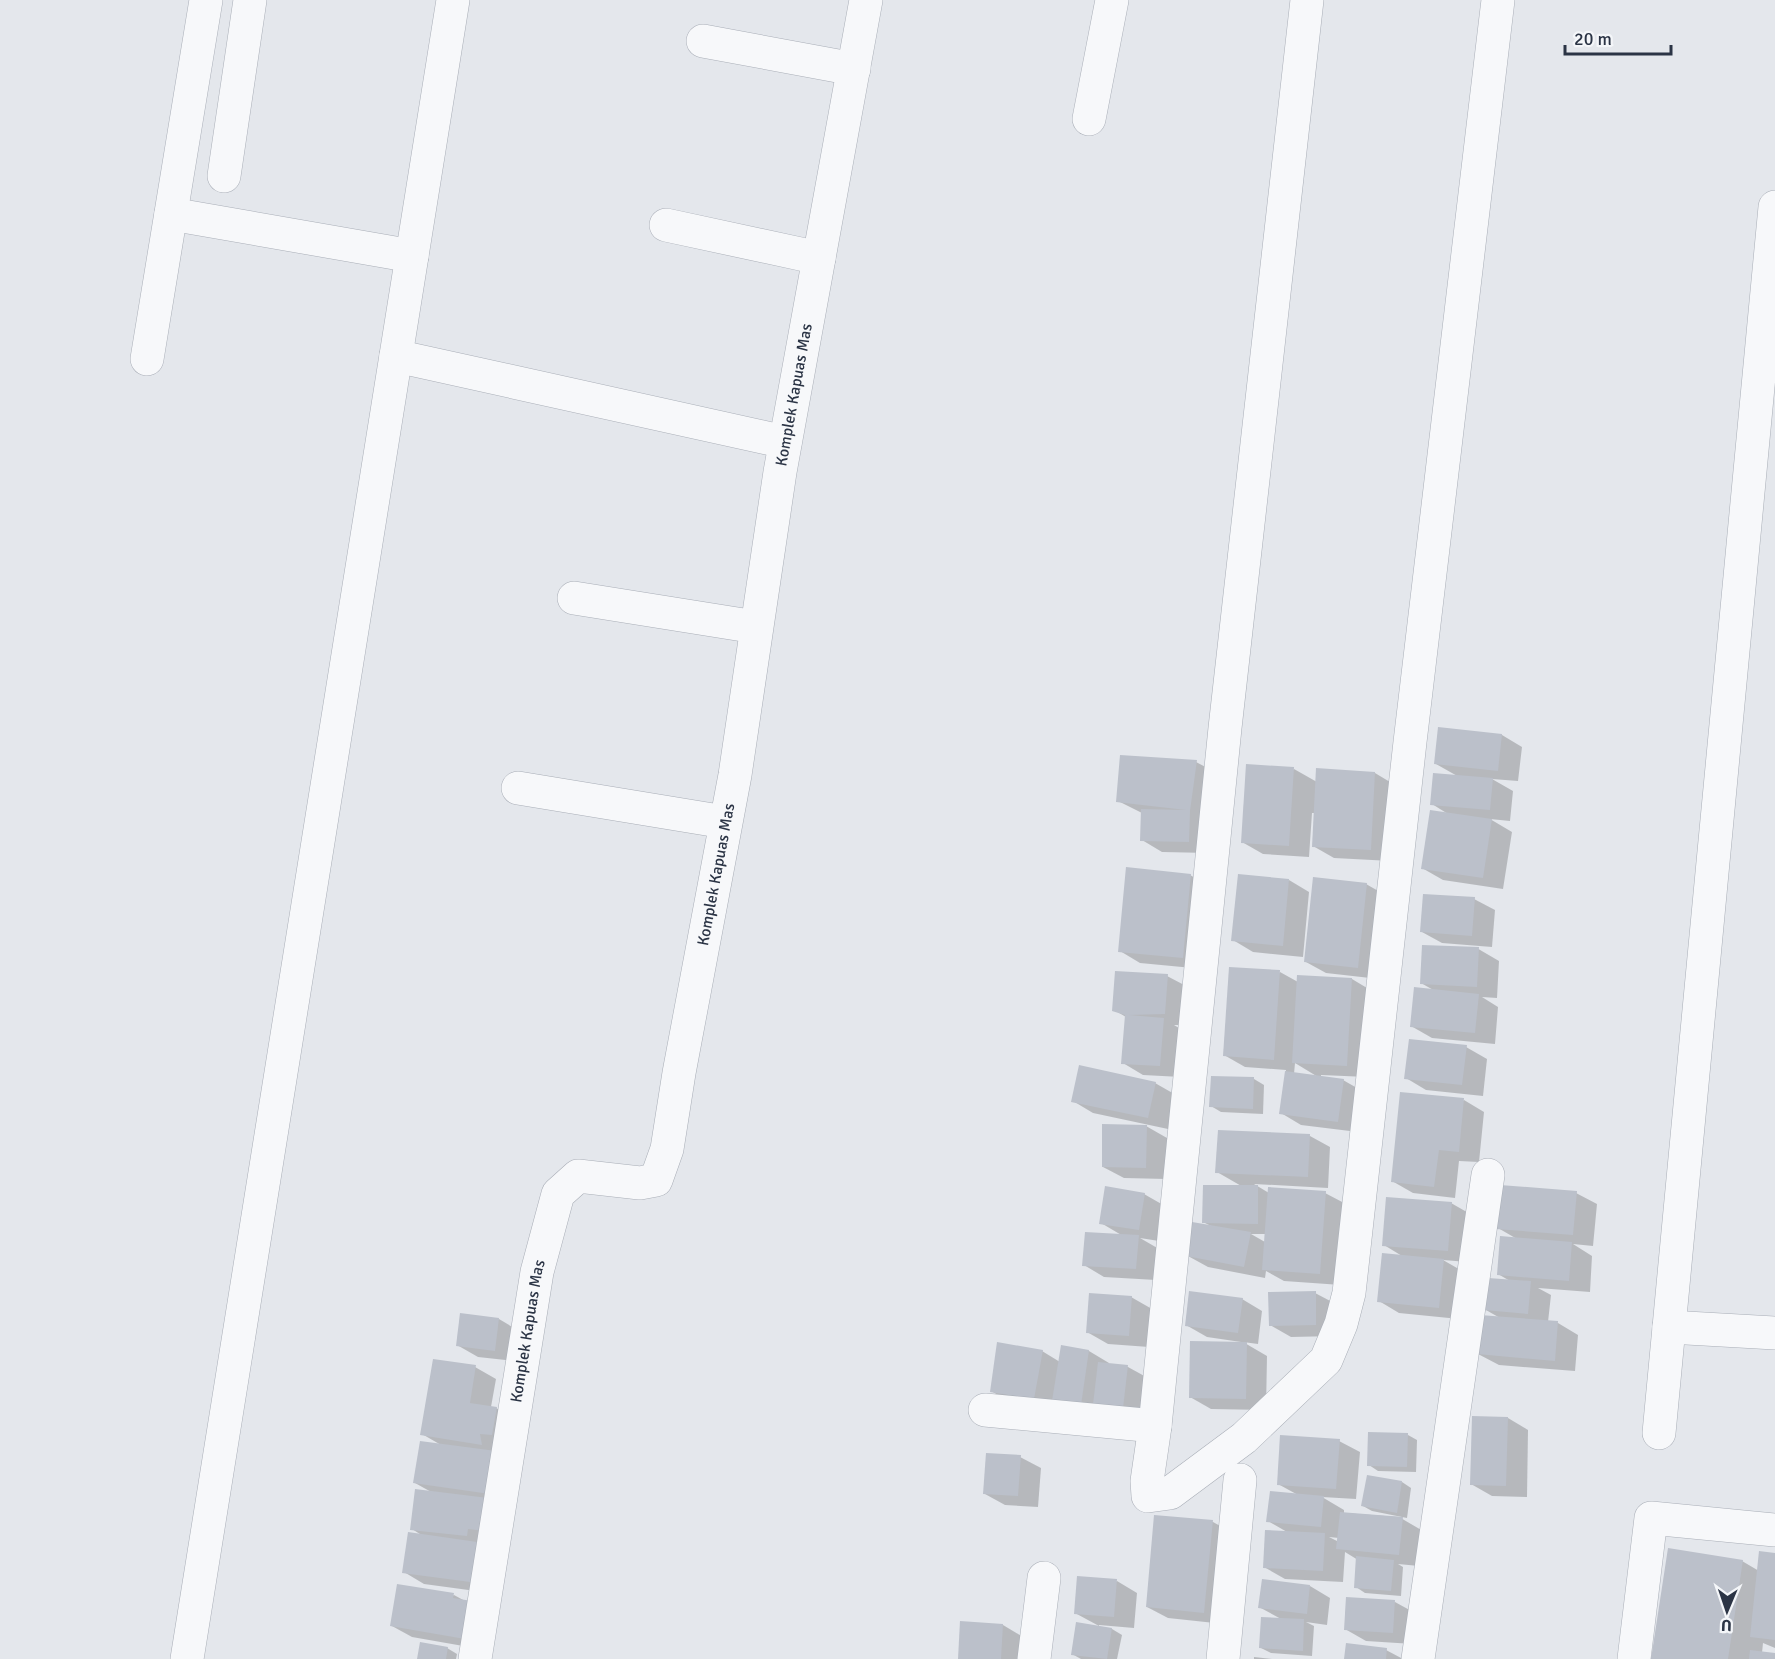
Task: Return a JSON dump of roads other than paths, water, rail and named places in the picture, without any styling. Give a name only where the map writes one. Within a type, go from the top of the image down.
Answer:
[{"type":"street","points":[[147,359],[206,0]]},
{"type":"street","points":[[224,176],[250,0]]},
{"type":"street","points":[[187,1659],[453,0]]},
{"type":"street","name":"Komplek Kapuas Mas","points":[[475,1659],[537,1272],[558,1194],[578,1176],[640,1183],[657,1180],[667,1149],[735,775],[785,442],[866,0]]},
{"type":"street","points":[[1089,119],[1112,0]]},
{"type":"street","points":[[1307,0],[1225,728],[1155,1426],[1147,1481],[1148,1496],[1170,1493],[1244,1438],[1326,1360],[1341,1324],[1349,1293],[1412,718],[1498,0]]},
{"type":"street","points":[[703,41],[854,69]]},
{"type":"street","points":[[1659,1433],[1775,207]]},
{"type":"street","points":[[171,214],[412,256]]},
{"type":"street","points":[[666,225],[819,258]]},
{"type":"street","points":[[396,356],[785,442]]},
{"type":"street","points":[[574,598],[756,627]]},
{"type":"street","points":[[518,788],[725,822]]},
{"type":"street","points":[[1418,1659],[1488,1174]]},
{"type":"street","points":[[1669,1327],[1775,1333]]},
{"type":"street","points":[[985,1410],[1155,1426]]},
{"type":"street","points":[[1223,1659],[1240,1480]]},
{"type":"street","points":[[1634,1659],[1651,1518],[1775,1530]]},
{"type":"street","points":[[1034,1659],[1044,1578]]}]
